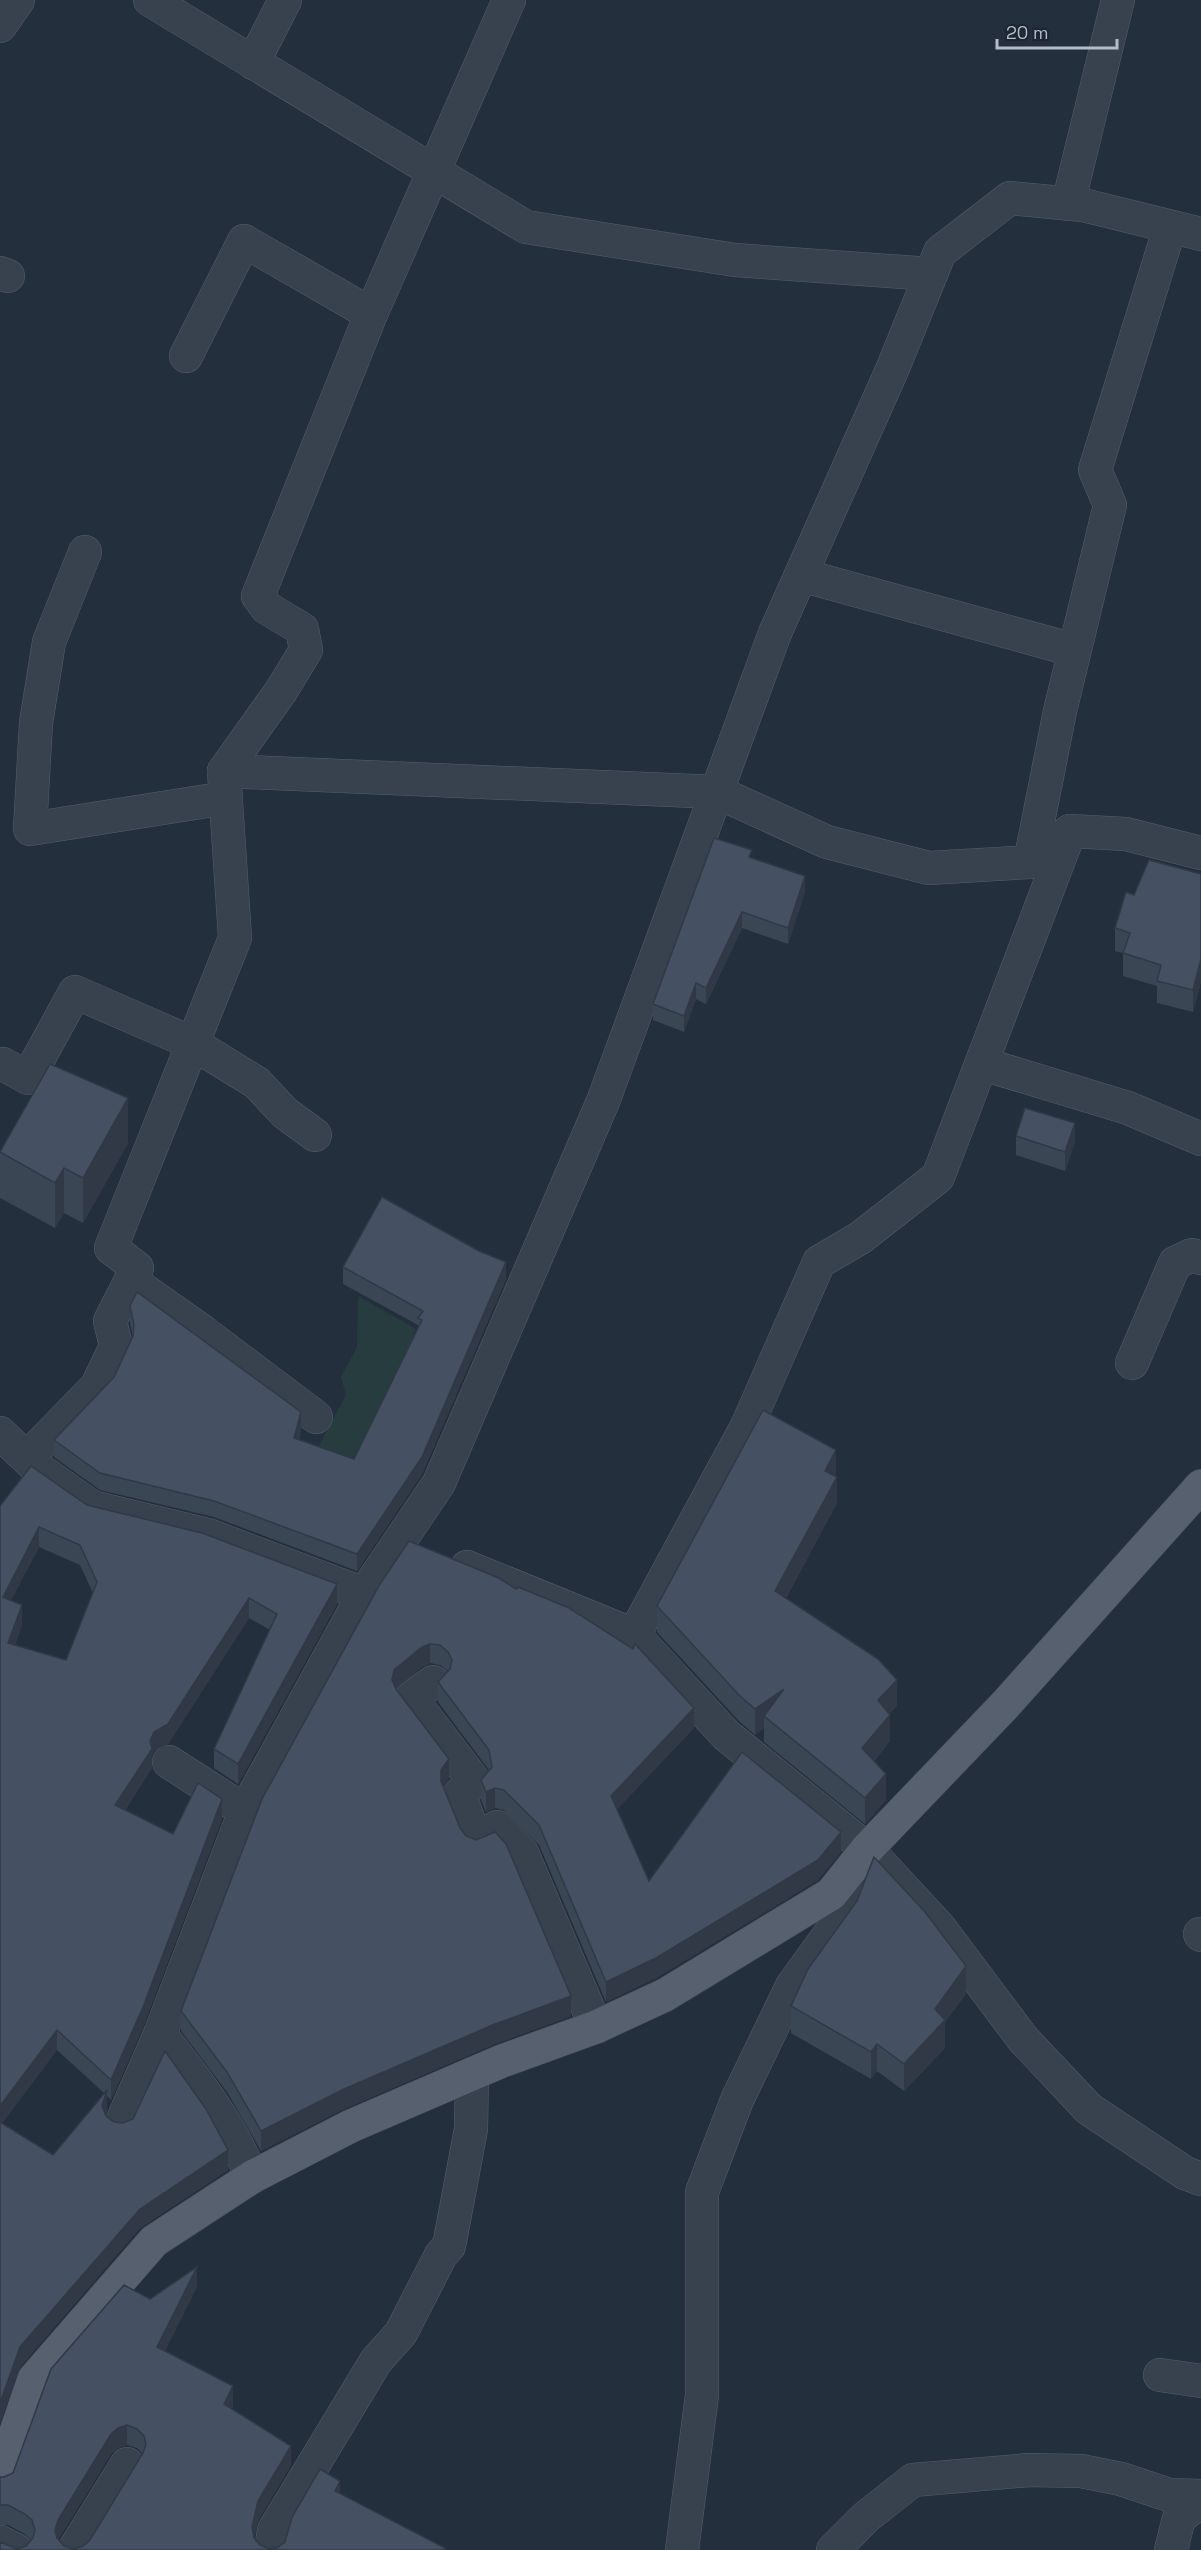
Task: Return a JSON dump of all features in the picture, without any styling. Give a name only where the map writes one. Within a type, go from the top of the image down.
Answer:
[{"type":"main road","points":[[0,2479],[34,2379],[154,2241],[252,2177],[351,2126],[472,2074],[596,2027],[665,1995],[831,1894],[867,1849],[1005,1705],[1201,1486]]},
{"type":"street","points":[[0,26],[18,0]]},
{"type":"street","points":[[150,0],[526,227],[735,260],[931,274]]},
{"type":"street","points":[[253,63],[285,0]]},
{"type":"street","points":[[27,1458],[97,1386],[116,1346],[110,1322],[137,1268],[111,1248],[235,938],[225,785],[306,650],[302,629],[267,608],[258,596],[371,314],[508,0]]},
{"type":"street","points":[[1068,204],[1118,0]]},
{"type":"street","points":[[121,2124],[160,2034],[245,1811],[364,1594],[438,1483],[604,1100],[775,633],[940,252],[1010,198],[1068,204],[1201,234]]},
{"type":"street","points":[[1030,862],[1074,650],[1110,505],[1095,470],[1170,227]]},
{"type":"street","points":[[186,356],[244,241],[371,314]]},
{"type":"street","points":[[85,552],[49,642],[36,723],[30,829],[225,785],[717,792],[827,842],[929,868],[1030,862],[1070,831],[1126,834],[1201,853]]},
{"type":"street","points":[[801,575],[1074,650]]},
{"type":"street","points":[[634,1635],[747,1426],[819,1262],[860,1238],[938,1177],[1070,831]]},
{"type":"street","points":[[3,1064],[28,1078],[75,992],[192,1043],[257,1083],[285,1113],[315,1136]]},
{"type":"street","points":[[983,1064],[1128,1108],[1201,1139]]},
{"type":"street","points":[[1132,1363],[1174,1263],[1192,1255],[1201,1258]]},
{"type":"street","points":[[130,1281],[202,1331],[316,1417]]},
{"type":"street","points":[[0,1433],[27,1458],[92,1507],[208,1535],[364,1594]]},
{"type":"street","points":[[401,1538],[634,1635],[726,1735],[867,1849],[939,1927],[1023,2039],[1089,2109],[1185,2173],[1201,2179]]},
{"type":"street","points":[[433,1682],[411,1698],[474,1781],[459,1795],[477,1841],[497,1827],[522,1853],[596,2027]]},
{"type":"street","points":[[169,1762],[245,1811]]},
{"type":"street","points":[[682,2550],[702,2395],[702,2192],[737,2100],[792,1986],[842,1917],[867,1849]]},
{"type":"street","points":[[160,2034],[215,2103],[252,2177]]},
{"type":"street","points":[[271,2550],[274,2530],[376,2361],[401,2333],[441,2255],[449,2246],[459,2206],[471,2130],[472,2074]]},
{"type":"street","points":[[1160,2375],[1201,2381]]},
{"type":"street","points":[[74,2550],[127,2464]]},
{"type":"street","points":[[833,2550],[866,2517],[913,2480],[1029,2470],[1081,2471],[1121,2479],[1169,2495],[1201,2496]]},
{"type":"street","points":[[1171,2550],[1179,2518],[1201,2501]]},
{"type":"street","points":[[0,2542],[16,2550]]},
{"type":"green space","points":[[358,1296],[416,1329],[413,1334],[419,1340],[326,1541],[314,1455],[346,1395],[341,1377],[357,1347]]},
{"type":"building","points":[[714,838],[752,850],[749,857],[805,876],[788,928],[742,912],[706,988],[696,983],[684,1016],[653,1004]]},
{"type":"building","points":[[1149,860],[1201,874],[1201,959],[1193,990],[1157,981],[1161,965],[1123,953],[1130,933],[1115,928],[1126,892],[1134,895]]},
{"type":"building","points":[[50,1064],[128,1098],[83,1178],[64,1168],[55,1183],[0,1152]]},
{"type":"building","points":[[1025,1108],[1075,1123],[1065,1152],[1016,1136]]},
{"type":"building","points":[[382,1197],[479,1251],[506,1262],[422,1457],[357,1554],[214,1501],[100,1473],[54,1440],[114,1377],[133,1336],[134,1325],[130,1306],[137,1292],[301,1412],[294,1438],[354,1459],[422,1320],[418,1318],[423,1311],[343,1267]]},
{"type":"building","points":[[763,1410],[836,1450],[825,1471],[837,1477],[775,1591],[878,1659],[897,1680],[878,1700],[890,1715],[862,1748],[886,1774],[865,1798],[764,1716],[784,1689],[755,1709],[739,1695],[657,1606]]},
{"type":"building","points":[[31,1466],[87,1505],[202,1533],[337,1584],[238,1764],[214,1749],[277,1614],[249,1598],[168,1724],[154,1732],[150,1741],[152,1749],[115,1805],[173,1834],[198,1783],[222,1799],[143,2007],[111,2080],[57,2030],[0,2106],[0,1506]],"holes":[[[39,1527],[80,1545],[97,1582],[66,1660],[8,1643],[22,1605],[3,1597]]]},
{"type":"building","points":[[409,1541],[499,1578],[516,1589],[518,1587],[569,1608],[633,1649],[635,1644],[694,1708],[611,1796],[649,1881],[742,1752],[841,1832],[818,1860],[656,1958],[606,1982],[539,1825],[504,1790],[495,1788],[486,1792],[481,1780],[492,1767],[489,1750],[438,1682],[450,1669],[452,1660],[448,1652],[440,1645],[430,1644],[422,1647],[394,1670],[392,1680],[396,1689],[449,1759],[441,1770],[441,1781],[460,1828],[466,1836],[476,1840],[495,1832],[506,1844],[571,1996],[495,2024],[344,2089],[261,2131],[227,2072],[181,2011],[262,1799],[380,1584]]},
{"type":"building","points":[[874,1857],[925,1912],[966,1966],[935,2009],[945,2020],[904,2064],[877,2044],[871,2052],[791,2006],[808,1969],[857,1901]]},
{"type":"building","points":[[165,2051],[206,2109],[228,2150],[140,2209],[20,2347],[0,2403],[0,2122],[53,2155],[107,2090],[102,2106],[106,2116],[114,2122],[123,2123],[133,2119]]},
{"type":"building","points":[[197,2267],[157,2347],[233,2386],[224,2404],[291,2446],[258,2501],[252,2527],[254,2538],[260,2545],[269,2549],[277,2548],[285,2542],[292,2517],[320,2469],[340,2481],[335,2491],[445,2548],[444,2550],[0,2550],[0,2542],[17,2549],[26,2546],[33,2538],[35,2530],[32,2520],[8,2505],[0,2505],[0,2477],[13,2473],[51,2369],[124,2285],[150,2299]],"holes":[[[127,2425],[137,2429],[144,2436],[146,2445],[143,2453],[90,2540],[74,2549],[64,2546],[57,2538],[55,2530],[58,2520],[111,2434]]]}]
